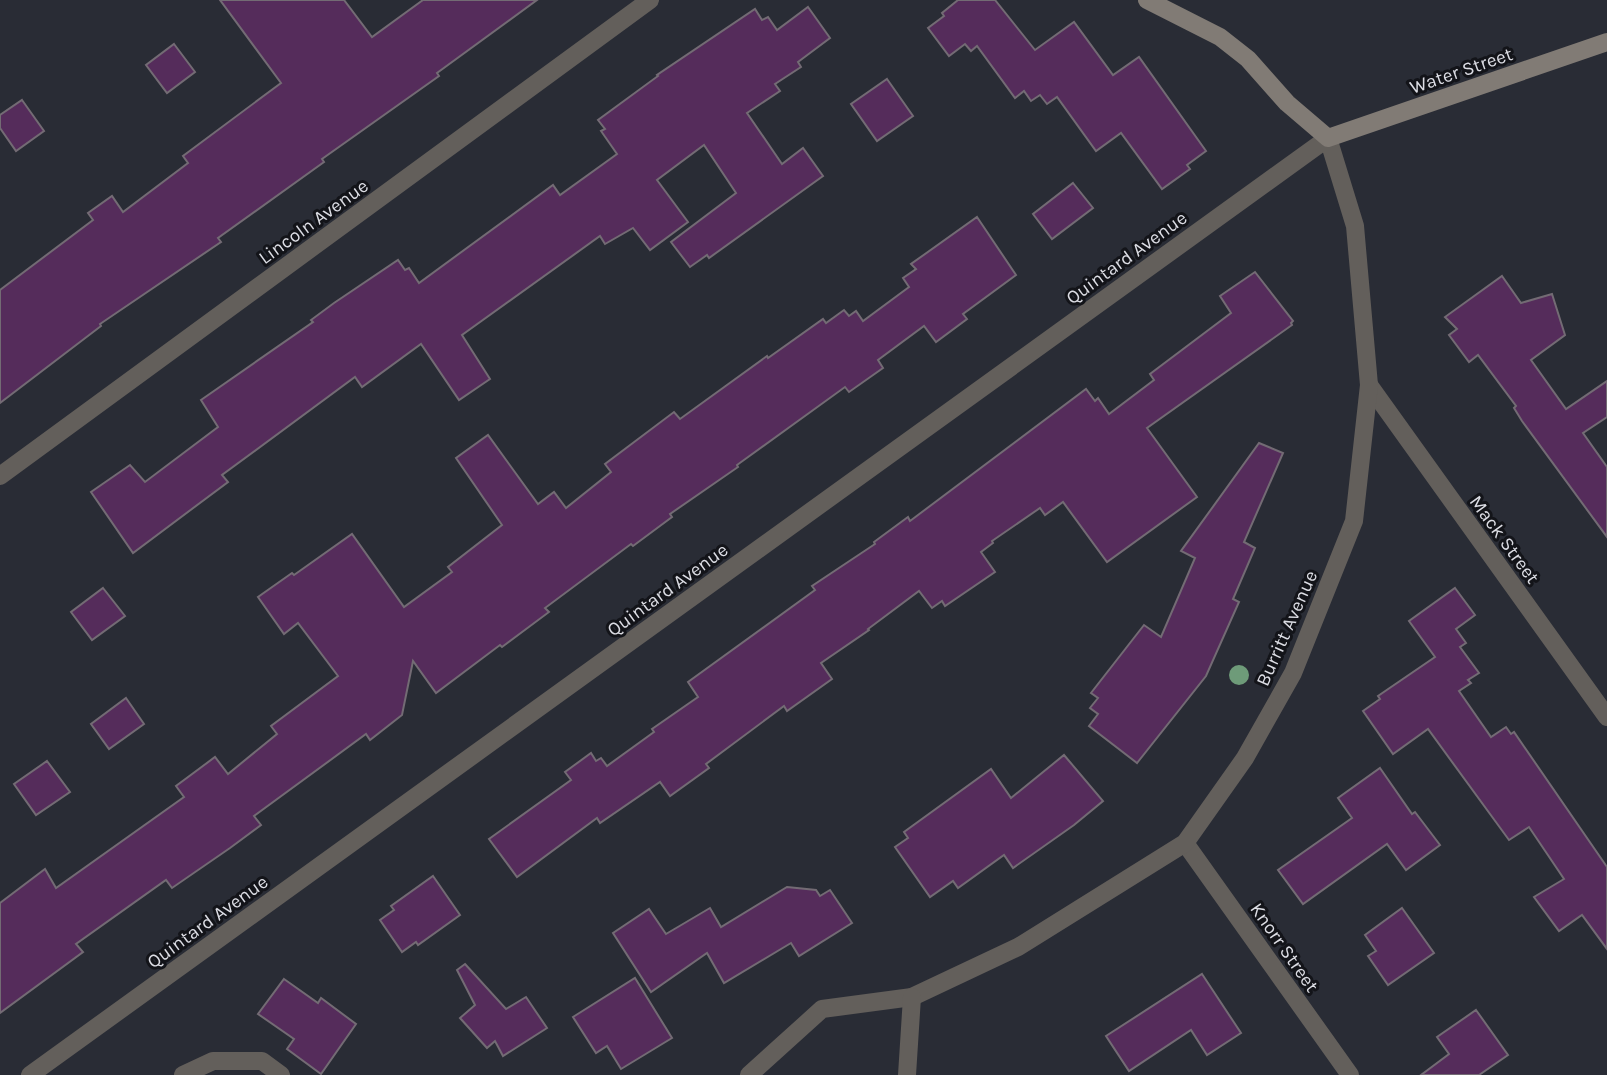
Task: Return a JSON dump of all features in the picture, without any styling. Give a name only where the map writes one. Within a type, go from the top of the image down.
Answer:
[{"type":"main road","points":[[1147,0],[1220,37],[1248,59],[1287,103],[1328,138]]},
{"type":"main road","name":"Water Street","points":[[1328,138],[1607,42]]},
{"type":"street","name":"Lincoln Avenue","points":[[0,476],[650,0]]},
{"type":"street","name":"Burritt Avenue","points":[[749,1075],[822,1009],[912,997],[1018,947],[1185,844],[1245,758],[1293,673],[1354,521],[1369,386],[1355,226],[1328,138]]},
{"type":"street","name":"Quintard Avenue","points":[[30,1075],[1328,138]]},
{"type":"street","name":"Mack Street","points":[[1369,386],[1607,717]]},
{"type":"street","name":"Knorr Street","points":[[1185,844],[1350,1075]]},
{"type":"street","points":[[907,1075],[912,997]]},
{"type":"street","points":[[183,1075],[213,1061],[262,1061],[281,1075]]},
{"type":"building","points":[[220,0],[344,0],[372,37],[423,0],[537,0],[437,73],[439,76],[322,159],[324,162],[218,238],[221,242],[100,324],[101,326],[0,403],[0,290],[93,220],[88,213],[112,196],[123,212],[188,163],[183,156],[281,83]]},
{"type":"building","points":[[958,0],[995,0],[1035,50],[1074,22],[1113,75],[1139,57],[1206,151],[1187,165],[1190,169],[1162,189],[1121,133],[1096,151],[1057,97],[1047,104],[1040,95],[1031,101],[1024,91],[1015,98],[977,46],[971,51],[965,44],[949,56],[928,28],[944,16],[942,13]]},
{"type":"building","points":[[808,7],[830,38],[798,62],[801,67],[775,84],[780,91],[747,113],[782,164],[803,148],[823,176],[709,258],[707,255],[690,267],[671,242],[736,193],[704,145],[657,180],[688,222],[650,250],[633,228],[605,244],[600,236],[462,335],[490,379],[459,400],[421,344],[362,387],[355,377],[222,475],[228,482],[133,553],[91,492],[130,465],[145,482],[218,427],[201,400],[398,260],[405,270],[409,268],[419,283],[553,185],[560,195],[617,154],[601,131],[605,129],[598,120],[657,75],[755,9],[762,20],[768,17],[777,30]]},
{"type":"building","points":[[174,44],[195,72],[167,93],[146,65]]},
{"type":"building","points":[[887,79],[913,116],[877,141],[851,104]]},
{"type":"building","points":[[22,100],[44,131],[16,151],[0,128],[0,115]]},
{"type":"building","points":[[1073,183],[1093,208],[1052,239],[1033,214]]},
{"type":"building","points":[[977,217],[1016,275],[963,314],[967,319],[936,342],[924,326],[878,360],[883,368],[849,392],[845,387],[737,465],[738,467],[670,514],[672,517],[545,608],[549,612],[436,693],[413,661],[402,715],[370,740],[366,734],[254,816],[261,825],[230,848],[172,888],[166,880],[76,944],[83,952],[0,1013],[0,903],[45,869],[56,888],[184,797],[176,786],[215,757],[228,774],[277,734],[271,726],[338,676],[298,623],[284,634],[258,597],[352,534],[404,607],[452,572],[448,567],[502,525],[456,458],[488,435],[538,504],[554,492],[566,508],[611,472],[605,464],[674,412],[680,419],[823,319],[826,323],[844,310],[849,316],[856,311],[863,321],[909,287],[903,278],[916,269],[911,264]]},
{"type":"building","points":[[1255,272],[1293,321],[1292,325],[1147,428],[1197,497],[1107,562],[1063,502],[1045,515],[1040,508],[992,541],[993,543],[981,552],[995,572],[945,606],[942,601],[932,608],[919,591],[821,663],[832,679],[787,711],[784,706],[706,764],[709,768],[670,796],[660,782],[600,823],[597,818],[517,877],[489,839],[571,780],[565,772],[591,753],[596,761],[601,758],[607,766],[654,732],[652,729],[698,697],[688,682],[815,590],[812,586],[875,544],[874,542],[908,517],[910,521],[1086,389],[1095,401],[1098,398],[1109,414],[1154,380],[1150,374],[1231,313],[1220,296]]},
{"type":"building","points":[[1502,276],[1521,303],[1552,294],[1565,335],[1531,360],[1566,409],[1607,381],[1607,417],[1583,433],[1607,467],[1607,537],[1522,421],[1514,408],[1516,406],[1478,355],[1469,362],[1449,335],[1457,329],[1445,317]]},
{"type":"building","points":[[1259,443],[1283,453],[1244,542],[1255,548],[1233,599],[1239,602],[1206,676],[1137,763],[1089,726],[1098,714],[1090,708],[1098,698],[1091,693],[1144,625],[1161,637],[1195,558],[1181,551]]},
{"type":"building","points":[[103,588],[125,616],[92,640],[71,612]]},
{"type":"building","points":[[1455,588],[1475,615],[1456,629],[1466,643],[1460,647],[1479,673],[1468,680],[1471,683],[1459,691],[1491,737],[1506,727],[1511,734],[1514,732],[1607,867],[1607,949],[1582,915],[1559,931],[1534,897],[1564,879],[1529,827],[1509,840],[1428,729],[1393,754],[1363,711],[1380,699],[1378,696],[1435,657],[1409,621]]},
{"type":"building","points":[[126,698],[144,724],[109,749],[91,724]]},
{"type":"building","points":[[1064,755],[1103,801],[1013,868],[1004,855],[958,888],[953,881],[930,897],[895,847],[908,838],[904,832],[991,769],[1011,798]]},
{"type":"building","points":[[47,761],[70,792],[36,815],[14,784]]},
{"type":"building","points":[[1380,768],[1412,814],[1415,812],[1440,845],[1406,870],[1387,844],[1303,904],[1278,870],[1352,818],[1338,798]]},
{"type":"building","points":[[433,876],[460,915],[418,945],[416,942],[402,952],[380,920],[394,910],[391,906]]},
{"type":"building","points":[[787,887],[816,890],[820,896],[830,890],[852,923],[799,956],[791,943],[724,983],[707,953],[651,992],[613,933],[649,909],[666,934],[710,908],[721,927]]},
{"type":"building","points":[[1402,908],[1434,953],[1388,985],[1368,956],[1376,951],[1365,935]]},
{"type":"building","points":[[465,964],[506,1009],[526,997],[547,1028],[503,1056],[495,1041],[487,1048],[460,1018],[475,1005],[457,970]]},
{"type":"building","points":[[1202,974],[1241,1033],[1207,1055],[1191,1030],[1129,1071],[1106,1036]]},
{"type":"building","points":[[635,978],[672,1038],[621,1069],[607,1046],[596,1053],[573,1017]]},
{"type":"building","points":[[284,979],[318,1003],[321,998],[356,1024],[321,1074],[287,1049],[294,1039],[258,1014]]},
{"type":"building","points":[[1476,1010],[1508,1055],[1479,1075],[1421,1075],[1449,1054],[1437,1037]]}]
